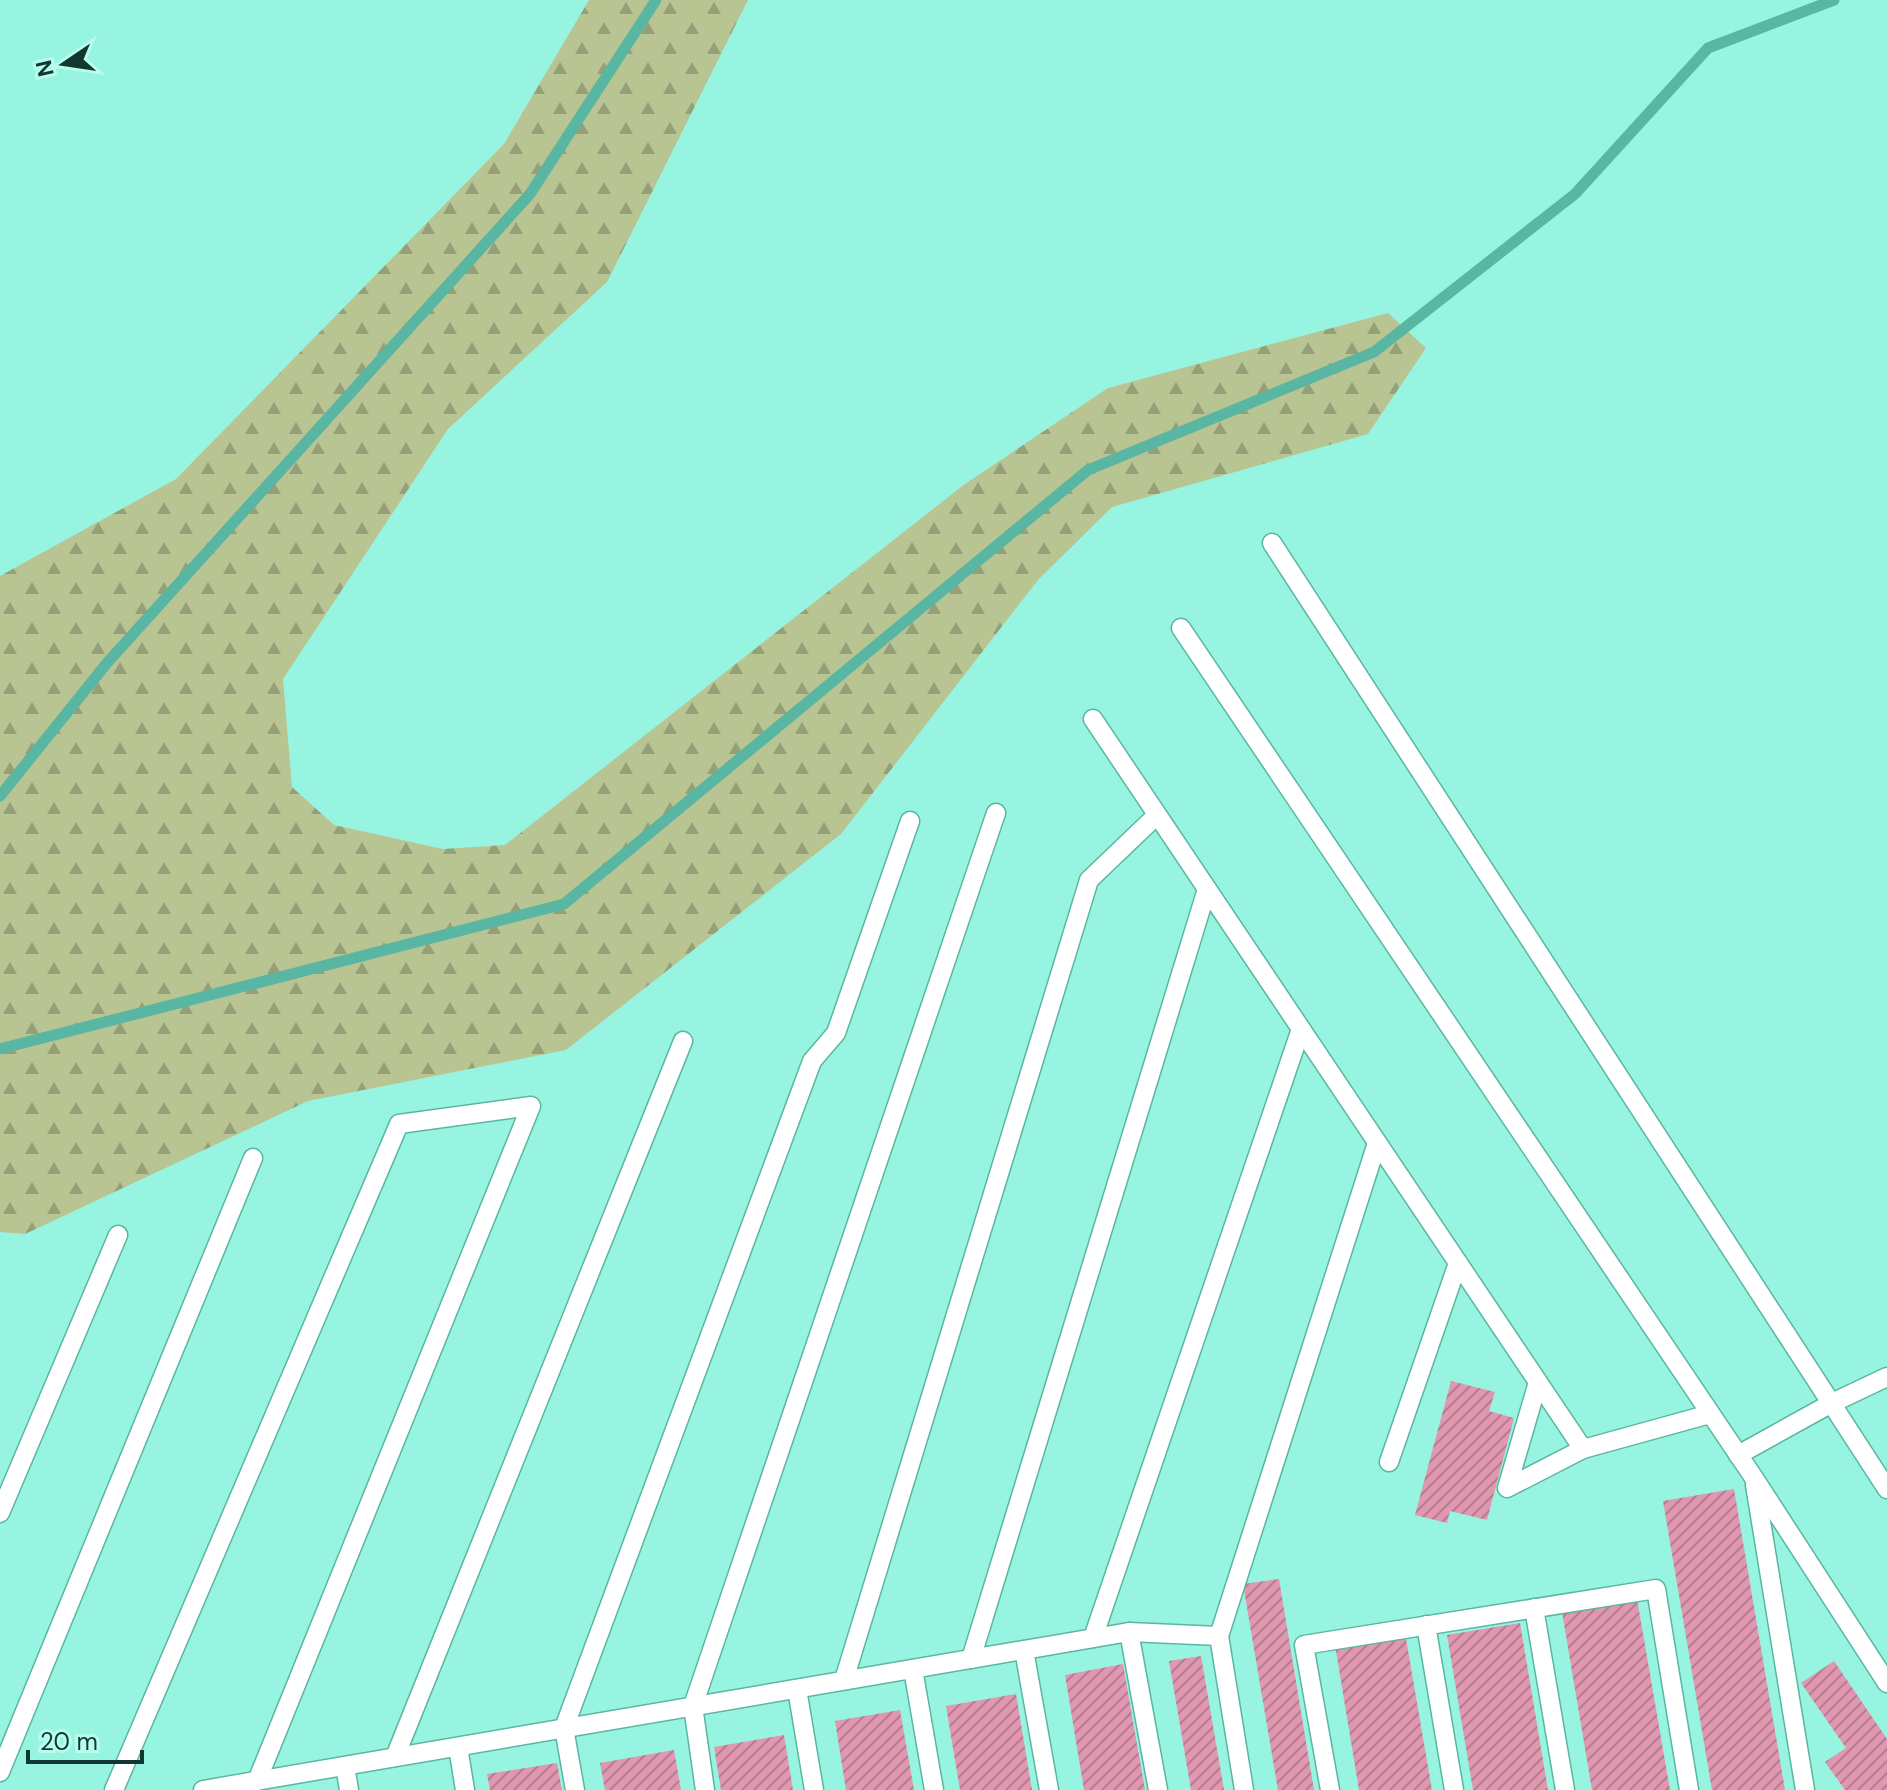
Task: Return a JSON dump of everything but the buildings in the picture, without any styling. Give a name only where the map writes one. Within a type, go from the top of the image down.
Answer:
[{"type":"lane","points":[[1272,543],[1887,1489]]},
{"type":"lane","points":[[1181,628],[1754,1478],[1887,1683]]},
{"type":"lane","points":[[1093,719],[1583,1449]]},
{"type":"lane","points":[[705,1790],[693,1706],[996,813]]},
{"type":"lane","points":[[844,1680],[1089,880],[1157,815]]},
{"type":"lane","points":[[575,1790],[564,1728],[812,1061],[836,1033],[910,821]]},
{"type":"lane","points":[[971,1659],[1207,889]]},
{"type":"lane","points":[[1093,1638],[1301,1029]]},
{"type":"lane","points":[[395,1757],[683,1041]]},
{"type":"lane","points":[[114,1790],[399,1124],[531,1106],[257,1781]]},
{"type":"lane","points":[[1244,1790],[1219,1636],[1377,1143]]},
{"type":"lane","points":[[0,1772],[253,1158]]},
{"type":"lane","points":[[0,1513],[118,1235]]},
{"type":"lane","points":[[1389,1462],[1458,1263]]},
{"type":"lane","points":[[1738,1455],[1830,1404],[1887,1377]]},
{"type":"lane","points":[[1538,1382],[1507,1488],[1583,1449],[1710,1414]]},
{"type":"lane","points":[[1754,1478],[1805,1790]]},
{"type":"lane","points":[[1330,1790],[1304,1645],[1656,1589],[1689,1790]]},
{"type":"lane","points":[[1534,1608],[1565,1790]]},
{"type":"lane","points":[[1426,1625],[1454,1790]]},
{"type":"lane","points":[[203,1790],[1129,1632],[1219,1636]]},
{"type":"lane","points":[[1129,1632],[1158,1790]]},
{"type":"lane","points":[[1024,1650],[1049,1790]]},
{"type":"lane","points":[[913,1669],[934,1790]]},
{"type":"lane","points":[[797,1689],[814,1790]]},
{"type":"lane","points":[[458,1747],[465,1790]]},
{"type":"lane","points":[[345,1766],[349,1790]]},
{"type":"green space","points":[[589,0],[748,0],[607,282],[448,429],[283,679],[292,787],[334,825],[443,849],[505,845],[965,484],[1108,388],[1388,313],[1426,348],[1368,434],[1112,507],[1038,580],[841,834],[566,1050],[308,1101],[25,1234],[0,1232],[0,576],[176,479],[504,144]]},
{"type":"waterway","points":[[0,796],[107,663],[530,194],[656,0]]},
{"type":"waterway","points":[[0,1049],[564,904],[1088,470],[1374,352],[1575,194],[1708,48],[1834,0]]}]
